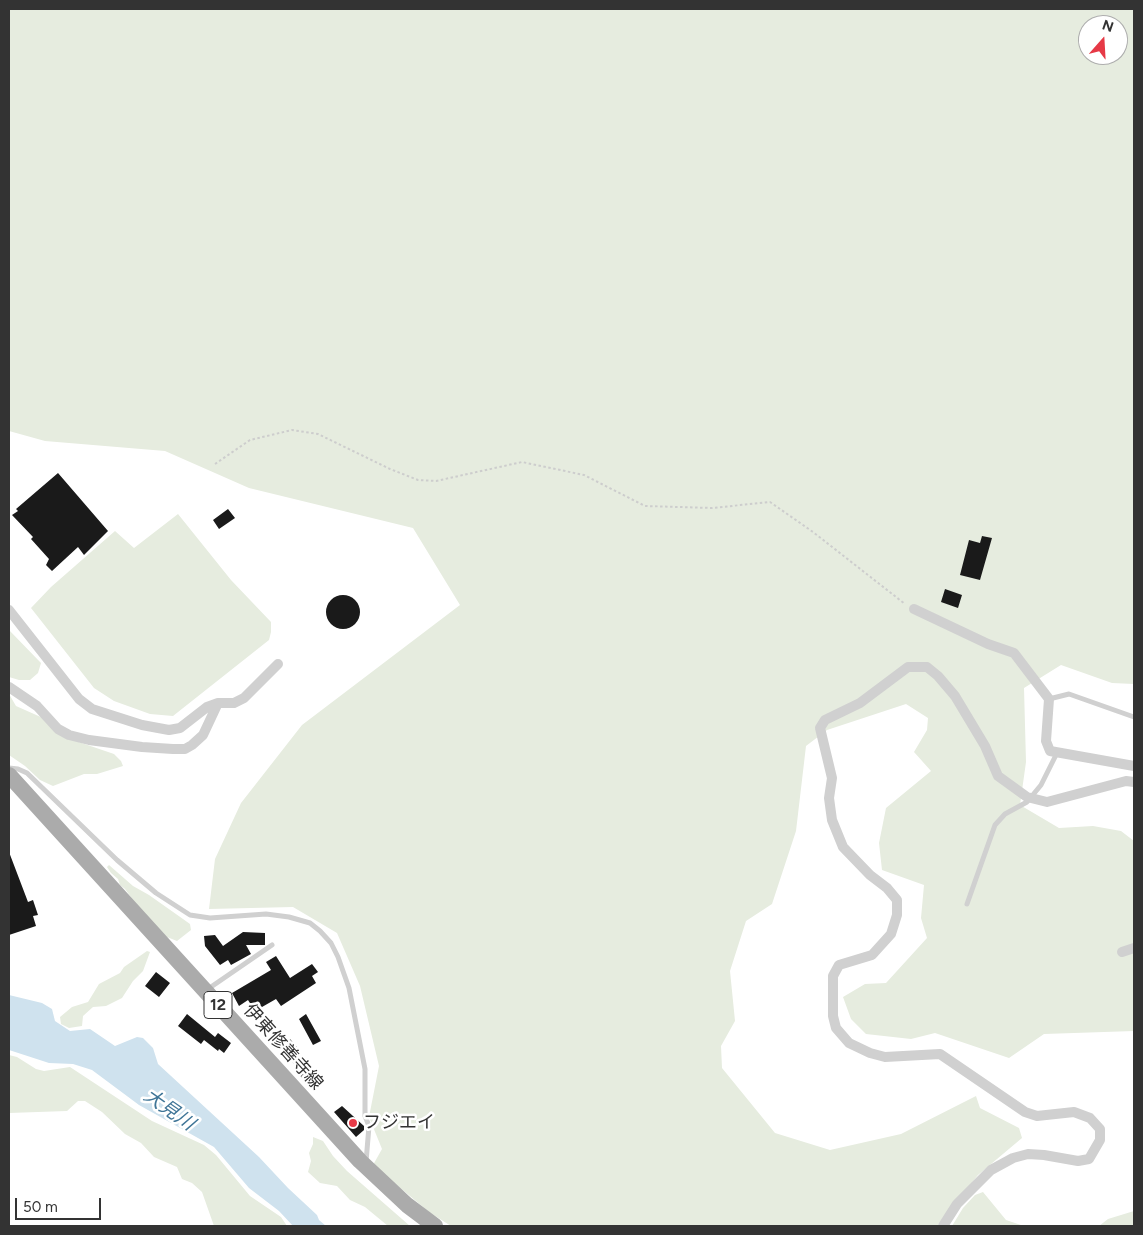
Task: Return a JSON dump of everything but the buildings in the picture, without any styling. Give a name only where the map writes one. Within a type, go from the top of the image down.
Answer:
[{"type":"main road","name":"伊東修善寺線","points":[[9,775],[365,1166],[407,1205],[435,1226]]},
{"type":"street","points":[[9,610],[79,699],[92,709],[142,725],[170,730],[180,728],[197,713],[218,703],[234,703],[244,698],[278,664]]},
{"type":"street","points":[[914,610],[988,644],[1014,653],[1049,699],[1046,742],[1050,752],[1134,766]]},
{"type":"street","points":[[942,1226],[957,1204],[991,1170],[1013,1158],[1028,1154],[1044,1154],[1078,1161],[1088,1158],[1100,1140],[1100,1130],[1090,1118],[1074,1112],[1037,1116],[1025,1112],[940,1054],[885,1057],[870,1053],[849,1043],[836,1028],[833,1016],[833,976],[839,965],[872,955],[891,934],[897,915],[897,900],[887,888],[870,876],[843,847],[832,820],[829,798],[832,778],[820,728],[825,720],[860,703],[908,666],[927,667],[938,676],[955,696],[986,746],[998,776],[1005,783],[1030,798],[1047,802],[1126,781],[1134,782]]},
{"type":"street","points":[[9,687],[37,706],[58,729],[69,736],[150,748],[184,749],[192,745],[203,735],[218,703]]},
{"type":"street","points":[[1122,952],[1134,948]]},
{"type":"lane","points":[[1049,699],[1069,694],[1134,717]]},
{"type":"lane","points":[[968,904],[995,825],[1005,814],[1030,798],[1041,785],[1057,753]]},
{"type":"lane","points":[[9,768],[18,769],[26,773],[117,860],[156,892],[190,915],[210,918],[266,914],[289,917],[310,924],[320,931],[331,943],[349,988],[366,1069],[365,1116],[369,1126],[365,1166]]},
{"type":"lane","points":[[205,991],[272,945]]},
{"type":"path","points":[[215,464],[250,440],[292,430],[318,434],[390,469],[418,480],[436,481],[522,462],[584,475],[645,506],[712,508],[770,502],[813,532],[914,610]]},
{"type":"shaded area","points":[[9,9],[1134,9],[1134,684],[1112,683],[1061,665],[1024,688],[1026,762],[1020,805],[1059,828],[1093,826],[1121,831],[1134,841],[1134,1031],[1044,1034],[1009,1058],[935,1033],[911,1039],[866,1034],[851,1019],[843,997],[865,984],[886,983],[927,938],[921,918],[924,885],[882,870],[879,843],[886,808],[931,771],[914,752],[927,730],[928,718],[906,704],[827,730],[806,746],[796,831],[772,904],[746,921],[730,971],[735,1021],[721,1046],[722,1068],[775,1133],[830,1150],[901,1134],[976,1096],[980,1108],[1019,1128],[1022,1138],[978,1175],[937,1226],[451,1226],[429,1212],[373,1165],[382,1149],[369,1117],[379,1066],[360,986],[337,933],[293,907],[209,909],[215,859],[241,803],[302,725],[460,605],[413,528],[249,488],[165,451],[45,441],[9,431]]},
{"type":"shaded area","points":[[178,514],[231,580],[271,622],[271,632],[269,640],[173,716],[150,714],[114,701],[94,688],[31,608],[51,587],[115,531],[134,548]]},
{"type":"shaded area","points":[[9,630],[41,663],[38,673],[30,680],[19,680],[9,677]]},
{"type":"shaded area","points":[[9,694],[16,706],[43,718],[61,736],[114,754],[123,766],[97,774],[84,774],[53,786],[40,780],[9,755]]},
{"type":"shaded area","points":[[109,865],[133,886],[190,924],[191,930],[177,941],[167,937],[141,911],[120,885],[118,879],[107,867]]},
{"type":"shaded area","points":[[147,951],[150,952],[143,971],[133,981],[122,998],[106,1006],[93,1007],[83,1016],[82,1026],[69,1028],[61,1024],[60,1017],[72,1007],[88,1002],[99,984],[120,973],[124,967]]},
{"type":"shaded area","points":[[9,1055],[17,1057],[36,1069],[44,1071],[70,1067],[152,1121],[204,1145],[216,1155],[250,1196],[281,1217],[287,1226],[214,1226],[202,1192],[192,1183],[182,1179],[177,1167],[154,1157],[141,1143],[125,1134],[102,1112],[85,1101],[78,1101],[67,1111],[9,1113]]},
{"type":"shaded area","points":[[313,1137],[323,1141],[333,1156],[347,1171],[410,1226],[388,1226],[365,1207],[350,1200],[337,1186],[320,1183],[308,1172],[311,1161],[309,1153],[313,1144]]},
{"type":"shaded area","points":[[983,1192],[1006,1220],[1024,1226],[952,1226],[963,1208],[975,1195]]},
{"type":"shaded area","points":[[1134,1211],[1134,1226],[1099,1226],[1108,1219]]},
{"type":"water","name":"大見川","points":[[9,995],[42,1003],[52,1009],[55,1021],[70,1031],[90,1029],[115,1046],[137,1037],[143,1038],[153,1048],[158,1064],[259,1157],[326,1226],[293,1226],[279,1211],[249,1188],[214,1147],[139,1105],[92,1070],[73,1064],[49,1063],[9,1050]]},
{"type":"place","name":"フジエイ","points":[[353,1123]]}]
